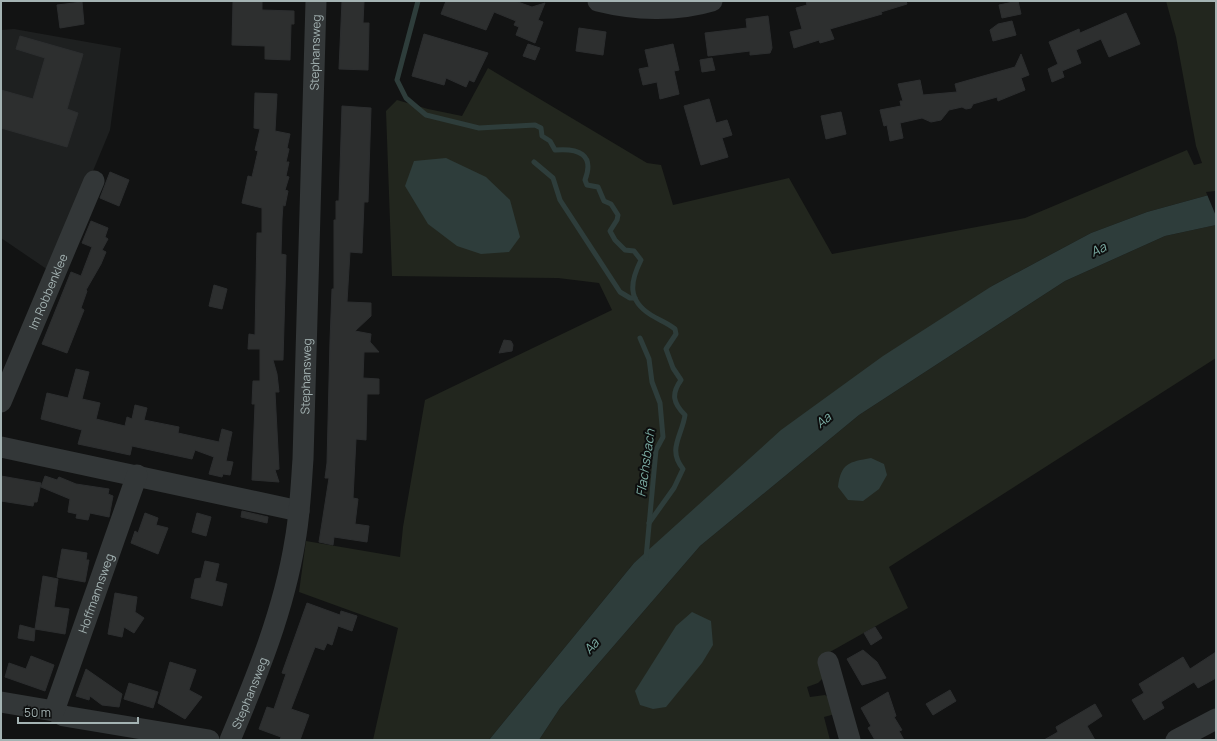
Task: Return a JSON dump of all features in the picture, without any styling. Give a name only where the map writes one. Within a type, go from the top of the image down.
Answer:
[{"type":"street","name":"Stephansweg","points":[[230,740],[258,674],[278,613],[295,542],[300,510],[304,452],[316,1]]},
{"type":"street","points":[[598,1],[615,5],[647,9],[680,7],[712,1]]},
{"type":"street","name":"Im Robbenklee","points":[[1,402],[94,181]]},
{"type":"street","points":[[1,446],[300,510]]},
{"type":"street","name":"Hoffmannsweg","points":[[54,711],[137,476]]},
{"type":"street","points":[[828,662],[850,740]]},
{"type":"street","points":[[1,702],[54,711],[64,716],[209,740]]},
{"type":"street","points":[[1176,740],[1216,719]]},
{"type":"shaded area","points":[[1166,1],[1216,1],[1216,193],[1147,212],[1091,233],[992,286],[634,563],[489,740],[373,740],[398,628],[299,592],[306,541],[400,557],[403,527],[425,400],[612,310],[599,283],[558,278],[392,276],[386,111],[397,100],[428,109],[462,116],[488,68],[647,163],[661,165],[673,205],[789,178],[832,254],[1025,218],[1187,150],[1194,165],[1202,163],[1196,146],[1176,37]]},
{"type":"shaded area","points":[[14,29],[121,48],[110,130],[51,272],[1,238],[1,30]]},
{"type":"shaded area","points":[[1216,225],[1216,358],[889,567],[908,608],[821,657],[823,678],[818,683],[807,687],[810,697],[825,695],[832,700],[835,714],[824,717],[830,740],[539,740],[560,708],[700,546],[859,415],[1065,281],[1165,236]]},
{"type":"water","points":[[446,158],[486,177],[510,200],[520,237],[509,252],[481,254],[457,246],[428,224],[405,186],[414,161]]},
{"type":"water","name":"Aa","points":[[1216,193],[1216,225],[1165,236],[1065,281],[859,415],[700,546],[560,708],[539,740],[489,740],[634,563],[781,430],[883,356],[992,286],[1091,233],[1147,212]]},
{"type":"water","points":[[871,458],[884,464],[887,475],[879,489],[863,501],[848,500],[838,487],[841,473],[847,465]]},
{"type":"water","points":[[692,612],[711,621],[713,645],[702,663],[666,707],[653,709],[640,705],[635,691],[676,626]]},
{"type":"pier","points":[[1215,191],[1216,194],[1216,216],[1206,192]]},
{"type":"building","points":[[233,1],[262,1],[262,10],[294,11],[294,24],[291,24],[290,60],[265,59],[265,46],[232,45]]},
{"type":"building","points":[[342,1],[364,1],[363,23],[369,23],[368,70],[339,69]]},
{"type":"building","points":[[446,1],[515,1],[532,7],[545,3],[538,20],[543,22],[535,43],[516,35],[519,27],[514,25],[516,21],[494,12],[486,30],[441,14]]},
{"type":"building","points":[[806,1],[906,1],[907,4],[881,12],[882,14],[830,29],[834,39],[820,43],[819,40],[794,48],[790,32],[802,29],[796,8],[807,5]]},
{"type":"building","points":[[1018,1],[1021,14],[1002,18],[999,5]]},
{"type":"building","points":[[82,2],[84,24],[60,28],[57,5]]},
{"type":"building","points":[[1126,13],[1140,44],[1109,57],[1101,39],[1076,50],[1081,63],[1062,71],[1064,77],[1052,82],[1048,69],[1058,64],[1049,42],[1079,29],[1080,33]]},
{"type":"building","points":[[768,16],[772,48],[770,53],[750,55],[750,51],[708,56],[705,33],[747,28],[746,19]]},
{"type":"building","points":[[1012,21],[1016,35],[993,41],[990,30],[998,24]]},
{"type":"building","points":[[579,28],[606,32],[603,55],[576,51]]},
{"type":"building","points":[[424,34],[488,53],[474,82],[469,80],[466,87],[446,78],[444,85],[412,76]]},
{"type":"building","points":[[20,36],[83,54],[67,109],[78,113],[67,147],[1,128],[1,90],[33,99],[45,58],[16,49]]},
{"type":"building","points":[[528,44],[540,48],[535,60],[523,56]]},
{"type":"building","points":[[673,44],[679,70],[674,71],[679,94],[660,99],[657,82],[643,85],[639,69],[649,67],[645,50]]},
{"type":"building","points":[[1021,54],[1029,75],[1021,78],[1025,90],[998,101],[997,97],[973,104],[971,108],[966,109],[962,107],[949,110],[941,120],[931,122],[922,118],[900,123],[903,138],[890,141],[887,125],[884,126],[880,110],[901,106],[900,101],[903,101],[898,84],[920,80],[923,95],[957,92],[955,84],[1015,67]]},
{"type":"building","points":[[712,58],[715,70],[702,72],[700,60]]},
{"type":"building","points":[[255,93],[277,94],[275,131],[290,134],[286,162],[289,162],[286,176],[289,177],[285,190],[288,191],[285,206],[283,205],[282,219],[281,254],[286,255],[283,360],[273,360],[277,374],[279,392],[275,392],[279,469],[275,470],[279,482],[252,480],[255,404],[252,404],[253,381],[260,381],[260,349],[248,349],[249,334],[255,335],[257,233],[262,233],[262,208],[242,203],[248,176],[252,177],[258,151],[255,150],[260,129],[254,128]]},
{"type":"building","points":[[709,99],[716,123],[727,120],[732,135],[722,138],[728,157],[701,165],[684,106]]},
{"type":"building","points":[[342,106],[371,108],[368,202],[364,202],[362,253],[350,252],[347,302],[371,303],[371,316],[355,331],[371,334],[370,342],[379,352],[364,352],[363,378],[379,379],[379,394],[367,394],[366,440],[356,439],[353,498],[358,499],[355,524],[369,526],[367,542],[334,537],[333,545],[319,542],[329,478],[325,478],[327,463],[332,289],[334,289],[334,220],[336,220],[336,201],[339,201]]},
{"type":"building","points":[[841,112],[846,134],[826,139],[821,116]]},
{"type":"building","points":[[110,172],[129,180],[119,206],[100,198]]},
{"type":"building","points":[[91,221],[108,228],[105,237],[108,239],[102,250],[106,252],[86,290],[87,291],[81,308],[84,310],[67,353],[42,344],[71,272],[81,276],[92,247],[82,243]]},
{"type":"building","points":[[214,285],[227,289],[222,309],[209,306]]},
{"type":"building","points":[[504,340],[511,341],[513,345],[512,351],[499,353]]},
{"type":"building","points":[[76,369],[89,372],[82,399],[100,403],[96,419],[125,426],[127,417],[132,419],[135,405],[147,408],[144,420],[179,427],[178,433],[219,442],[222,429],[232,432],[226,461],[233,462],[230,475],[223,474],[222,477],[209,474],[214,457],[195,450],[192,459],[132,446],[130,455],[78,444],[82,430],[41,419],[47,393],[68,398]]},
{"type":"building","points":[[1,476],[41,483],[37,502],[34,502],[33,506],[1,501]]},
{"type":"building","points":[[45,476],[57,480],[59,477],[76,484],[109,489],[108,494],[113,496],[109,517],[90,513],[88,520],[76,518],[77,514],[68,512],[70,499],[41,487]]},
{"type":"building","points":[[242,511],[268,517],[267,523],[241,517]]},
{"type":"building","points":[[145,513],[158,518],[156,525],[168,528],[158,554],[131,543],[135,531],[138,533]]},
{"type":"building","points":[[197,513],[211,517],[206,536],[192,532]]},
{"type":"building","points":[[62,549],[87,553],[86,560],[89,560],[85,582],[57,577]]},
{"type":"building","points":[[205,561],[219,564],[215,581],[227,584],[222,606],[191,598],[195,579],[201,578]]},
{"type":"building","points":[[43,576],[58,579],[54,607],[69,609],[65,634],[35,629]]},
{"type":"building","points":[[115,593],[137,597],[135,612],[144,618],[134,633],[124,627],[122,637],[108,634]]},
{"type":"building","points":[[307,603],[340,615],[341,611],[357,616],[352,631],[338,626],[332,645],[327,643],[324,650],[315,647],[291,709],[309,715],[300,740],[280,740],[281,737],[259,729],[267,707],[274,709],[286,674],[282,673]]},
{"type":"building","points":[[20,625],[35,629],[34,641],[18,638]]},
{"type":"building","points":[[875,627],[882,638],[871,645],[864,633]]},
{"type":"building","points":[[863,650],[877,662],[886,678],[862,685],[847,659]]},
{"type":"building","points":[[1216,652],[1216,678],[1198,688],[1194,682],[1161,702],[1164,708],[1144,720],[1132,700],[1144,693],[1139,684],[1183,657],[1190,669]]},
{"type":"building","points":[[31,656],[54,665],[45,691],[5,677],[9,663],[26,669]]},
{"type":"building","points":[[170,662],[196,670],[189,690],[202,697],[185,719],[158,703]]},
{"type":"building","points":[[86,669],[122,694],[119,707],[102,705],[90,696],[89,700],[76,696]]},
{"type":"building","points":[[129,683],[158,692],[153,708],[124,699]]},
{"type":"building","points":[[950,690],[956,701],[933,715],[926,704]]},
{"type":"building","points":[[888,692],[896,716],[894,717],[902,730],[899,731],[904,740],[875,740],[868,728],[871,726],[861,708]]},
{"type":"building","points":[[1095,704],[1102,716],[1087,726],[1095,740],[1044,740],[1058,732],[1056,727]]},
{"type":"waterway","name":"Flachsbach","points":[[418,1],[397,80],[406,98],[426,115],[479,128],[535,125],[541,128],[542,136],[550,141],[555,150],[571,150],[582,154],[588,164],[588,171],[585,180],[587,185],[598,187],[604,201],[611,204],[618,215],[617,220],[610,231],[615,240],[625,250],[634,251],[641,260],[633,283],[634,297],[643,309],[675,329],[676,334],[666,349],[673,368],[681,380],[676,390],[675,398],[678,406],[685,415],[677,442],[676,455],[678,462],[683,469],[674,488],[649,523]]},
{"type":"waterway","name":"Flachsbach","points":[[534,162],[553,178],[560,200],[620,292],[630,298],[635,298]]},
{"type":"waterway","name":"Flachsbach","points":[[640,338],[649,359],[652,382],[660,403],[663,437],[656,450],[646,558]]}]
